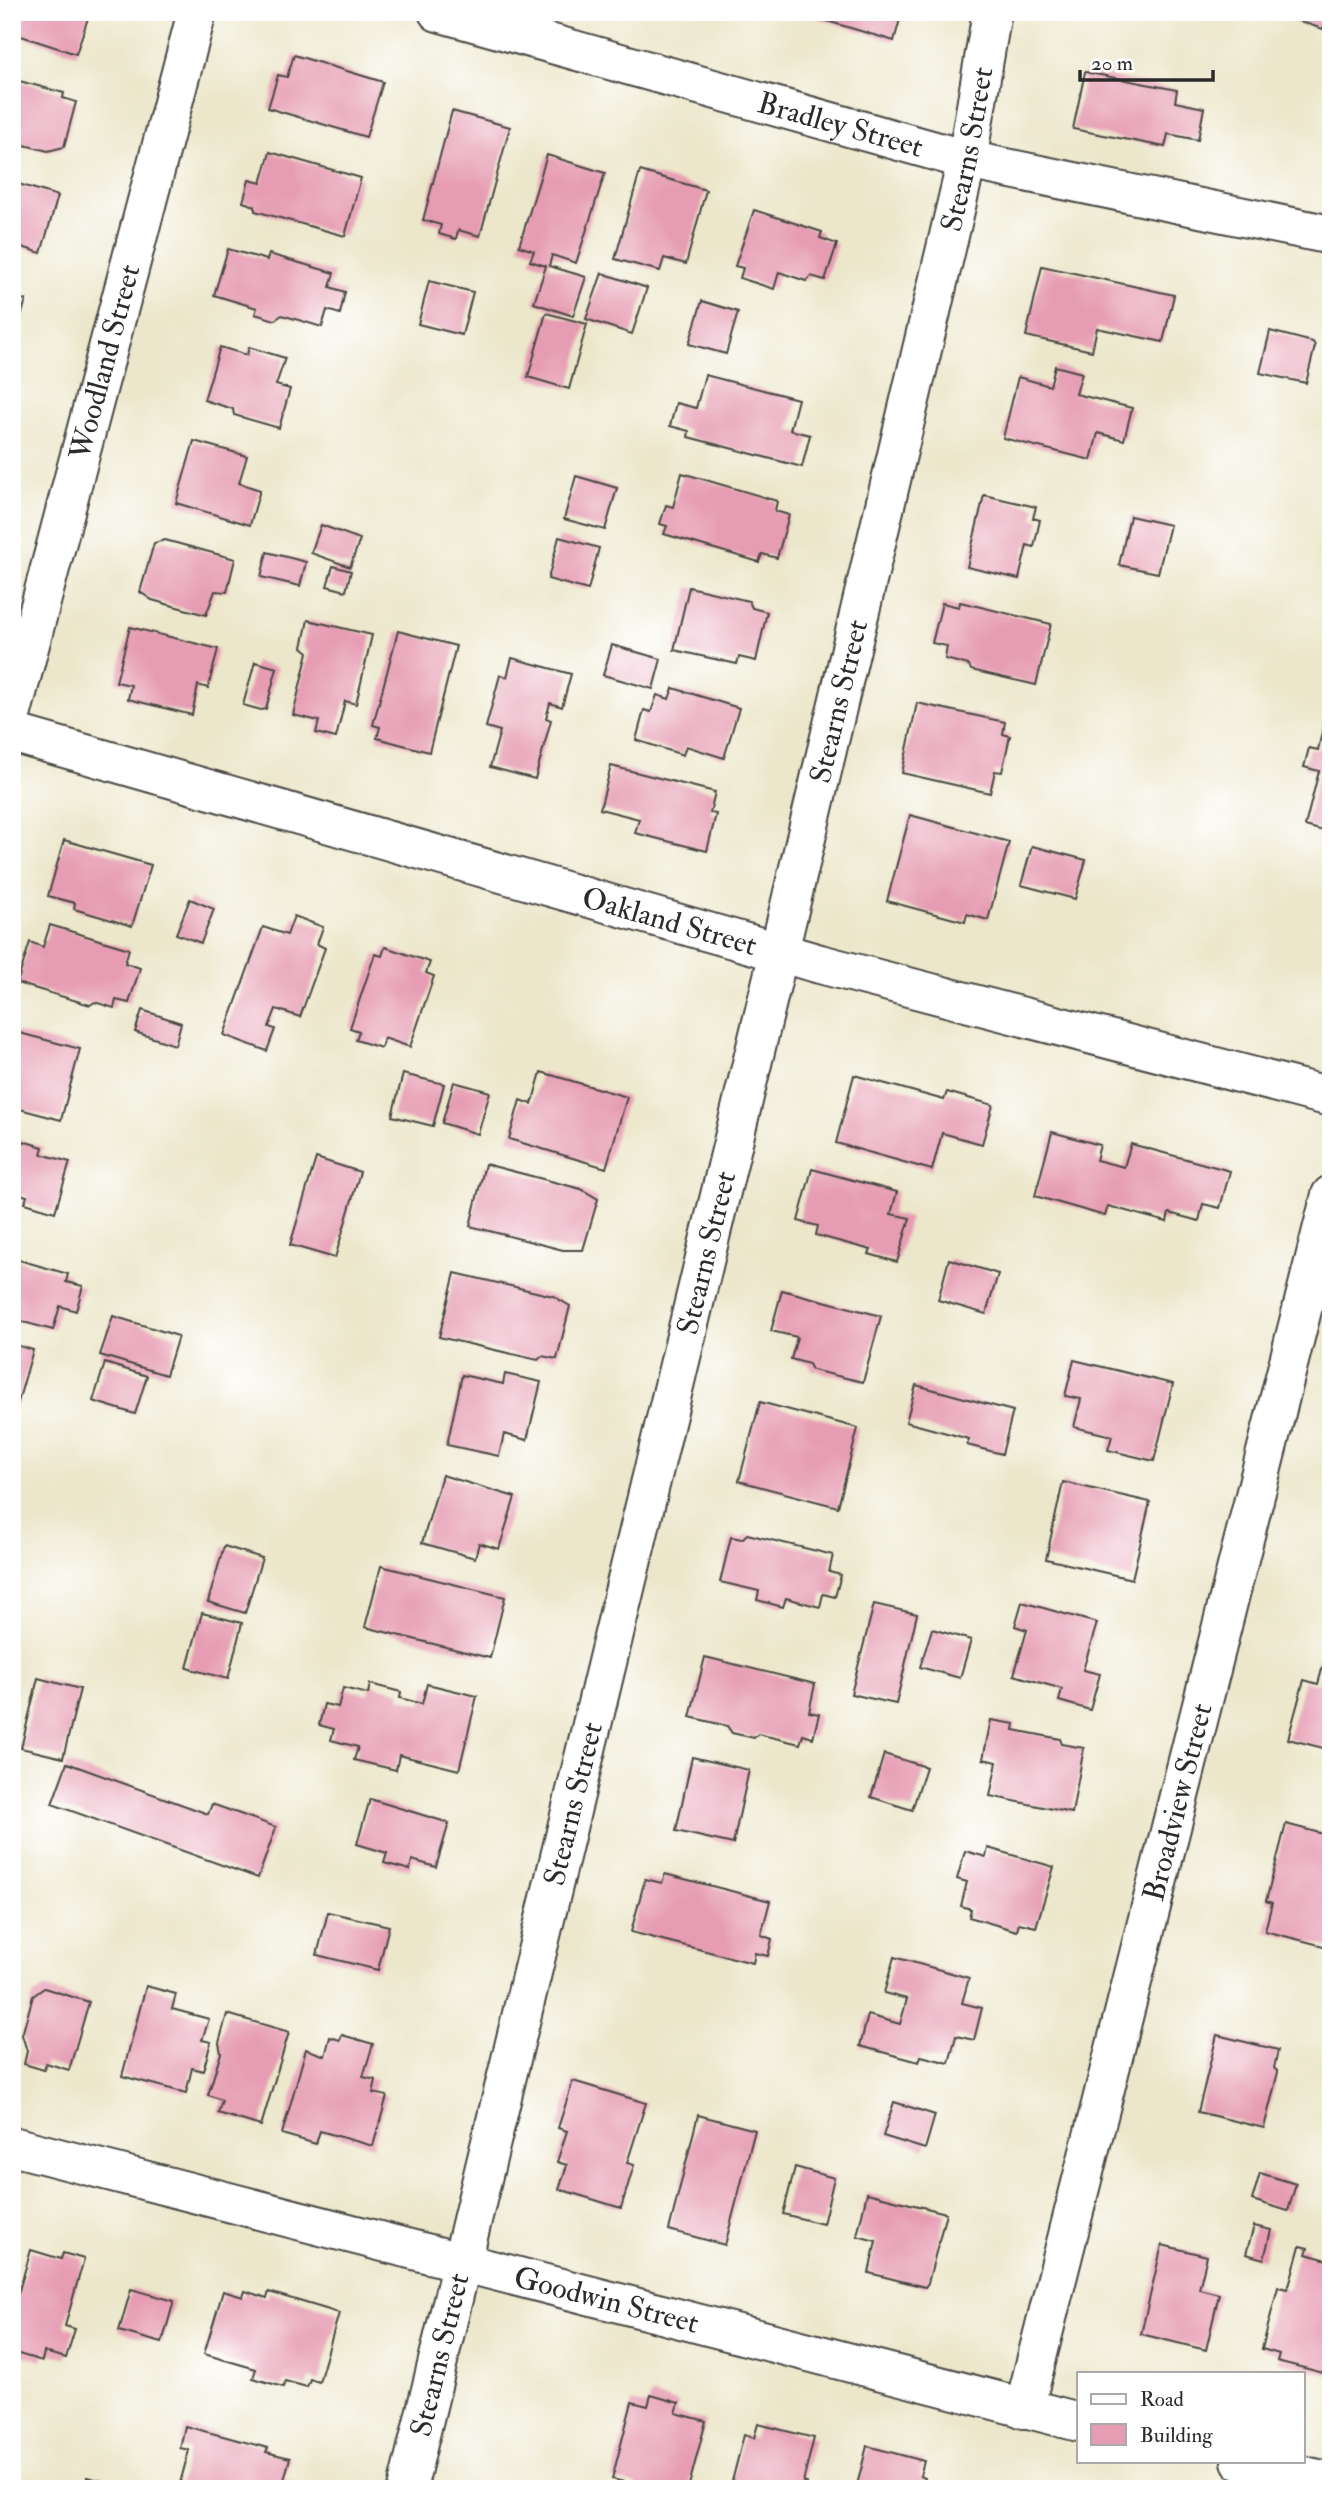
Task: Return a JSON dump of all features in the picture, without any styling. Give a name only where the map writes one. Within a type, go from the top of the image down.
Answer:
[{"type":"street","name":"Woodland Street","points":[[12,712],[197,12]]},
{"type":"street","name":"Bradley Street","points":[[438,12],[967,160],[1331,235]]},
{"type":"street","name":"Stearns Street","points":[[407,2489],[779,952],[967,160],[992,12]]},
{"type":"street","name":"Oakland Street","points":[[12,733],[779,952],[1331,1097]]},
{"type":"street","name":"Broadview Street","points":[[1024,2409],[1331,1195]]},
{"type":"street","name":"Goodwin Street","points":[[12,2146],[1077,2422]]},
{"type":"street","points":[[1245,2462],[1331,2482]]},
{"type":"building","points":[[12,12],[90,12],[76,54],[12,33]]},
{"type":"building","points":[[797,12],[902,12],[894,41]]},
{"type":"building","points":[[1271,12],[1328,12],[1323,29]]},
{"type":"building","points":[[294,55],[383,82],[366,137],[268,108],[278,75],[287,77]]},
{"type":"building","points":[[1085,72],[1177,90],[1175,102],[1204,108],[1198,140],[1168,134],[1165,147],[1073,129]]},
{"type":"building","points":[[12,79],[64,93],[63,98],[76,102],[64,147],[48,151],[12,142]]},
{"type":"building","points":[[452,111],[510,127],[480,236],[458,230],[456,239],[439,234],[441,225],[423,220]]},
{"type":"building","points":[[270,152],[361,178],[345,236],[255,211],[255,206],[243,202],[249,180],[261,183]]},
{"type":"building","points":[[547,155],[605,173],[576,263],[552,255],[549,266],[586,277],[573,316],[534,303],[546,266],[530,261],[534,251],[519,246]]},
{"type":"building","points":[[640,171],[706,190],[686,264],[664,258],[660,271],[615,259]]},
{"type":"building","points":[[12,182],[58,196],[41,253],[12,244]]},
{"type":"building","points":[[754,210],[822,232],[820,238],[837,244],[825,280],[811,276],[806,281],[779,272],[774,289],[740,278],[743,268],[735,266]]},
{"type":"building","points":[[228,249],[267,260],[269,254],[334,273],[330,287],[345,292],[340,314],[327,310],[322,327],[282,315],[275,320],[255,314],[257,308],[214,295]]},
{"type":"building","points":[[1042,266],[1174,295],[1163,342],[1097,328],[1092,351],[1026,336]]},
{"type":"building","points":[[602,273],[647,288],[632,334],[586,319]]},
{"type":"building","points":[[429,281],[473,292],[462,335],[418,324]]},
{"type":"building","points":[[12,290],[18,292],[17,298],[26,300],[14,339],[12,338]]},
{"type":"building","points":[[702,301],[738,312],[726,354],[689,344]]},
{"type":"building","points":[[546,313],[587,324],[569,389],[528,377]]},
{"type":"building","points":[[1270,331],[1313,342],[1315,346],[1306,383],[1260,373]]},
{"type":"building","points":[[220,347],[247,355],[249,347],[285,358],[276,385],[290,389],[279,428],[234,415],[233,409],[204,400]]},
{"type":"building","points":[[1055,366],[1082,373],[1076,394],[1132,408],[1124,440],[1098,433],[1091,460],[1003,438],[1018,377],[1050,386]]},
{"type":"building","points":[[705,375],[798,399],[790,430],[810,435],[802,467],[688,437],[689,431],[670,426],[676,403],[696,408]]},
{"type":"building","points":[[194,441],[247,456],[239,483],[260,490],[250,525],[176,503]]},
{"type":"building","points":[[682,473],[777,501],[775,511],[789,515],[777,558],[762,554],[759,562],[664,534],[667,526],[660,524],[666,505],[673,507]]},
{"type":"building","points":[[576,476],[617,488],[605,530],[564,519]]},
{"type":"building","points":[[984,495],[1036,507],[1033,518],[1040,520],[1034,547],[1027,545],[1019,579],[967,567]]},
{"type":"building","points":[[1130,516],[1170,525],[1158,573],[1119,565]]},
{"type":"building","points":[[321,525],[360,539],[350,567],[311,553]]},
{"type":"building","points":[[559,537],[599,548],[588,590],[548,579]]},
{"type":"building","points":[[165,540],[235,559],[227,592],[215,591],[206,615],[152,600],[140,592],[154,543]]},
{"type":"building","points":[[267,552],[306,562],[300,586],[261,577]]},
{"type":"building","points":[[333,566],[351,571],[346,591],[327,586]]},
{"type":"building","points":[[689,587],[749,601],[752,608],[767,612],[756,661],[739,657],[737,664],[674,650]]},
{"type":"building","points":[[960,602],[1051,624],[1036,685],[971,670],[969,665],[945,659],[947,646],[932,643],[942,603],[959,607]]},
{"type":"building","points":[[308,620],[372,635],[356,704],[345,701],[336,738],[316,733],[319,721],[293,715],[308,652],[302,647]]},
{"type":"building","points":[[130,627],[218,649],[208,688],[198,685],[192,715],[128,699],[131,685],[116,682]]},
{"type":"building","points":[[398,631],[456,646],[429,752],[377,738],[380,727],[373,725]]},
{"type":"building","points":[[612,645],[661,659],[653,689],[603,675]]},
{"type":"building","points":[[512,658],[571,674],[562,707],[550,703],[546,718],[551,720],[535,779],[490,767],[500,731],[486,727],[500,675],[507,677]]},
{"type":"building","points":[[255,662],[277,668],[266,709],[261,710],[243,705]]},
{"type":"building","points":[[673,688],[739,708],[724,758],[686,746],[683,755],[636,740],[644,710],[651,712],[657,695],[669,699]]},
{"type":"building","points":[[917,703],[1005,722],[1003,734],[1010,736],[1002,772],[995,771],[990,793],[902,773]]},
{"type":"building","points":[[1324,723],[1331,725],[1331,833],[1305,826],[1319,771],[1304,767],[1309,748],[1318,750]]},
{"type":"building","points":[[611,766],[715,792],[710,813],[716,814],[707,851],[635,833],[639,819],[600,809]]},
{"type":"building","points":[[910,815],[1009,842],[988,920],[967,914],[965,922],[887,901]]},
{"type":"building","points":[[64,840],[151,865],[132,926],[74,909],[75,903],[48,896]]},
{"type":"building","points":[[1032,846],[1086,860],[1075,899],[1021,885]]},
{"type":"building","points":[[190,899],[214,909],[201,943],[176,934]]},
{"type":"building","points":[[294,916],[323,927],[317,944],[325,948],[300,1017],[276,1009],[269,1027],[275,1029],[267,1051],[224,1035],[263,927],[287,935]]},
{"type":"building","points":[[50,925],[129,949],[125,963],[140,968],[129,1003],[116,1000],[114,1008],[95,1002],[90,1005],[17,983],[30,942],[43,947]]},
{"type":"building","points":[[385,947],[430,962],[426,973],[434,976],[410,1047],[384,1038],[381,1048],[356,1040],[359,1031],[350,1028],[375,954],[382,956]]},
{"type":"building","points":[[142,1010],[181,1023],[175,1045],[135,1032]]},
{"type":"building","points":[[12,1031],[80,1049],[61,1120],[12,1107]]},
{"type":"building","points":[[541,1072],[627,1097],[606,1168],[509,1139],[520,1100],[532,1104]]},
{"type":"building","points":[[403,1074],[444,1084],[433,1126],[392,1116]]},
{"type":"building","points":[[854,1075],[944,1100],[947,1092],[993,1105],[982,1144],[942,1133],[932,1170],[836,1143]]},
{"type":"building","points":[[454,1082],[490,1092],[478,1134],[442,1123]]},
{"type":"building","points":[[1052,1132],[1100,1145],[1096,1160],[1124,1167],[1131,1144],[1230,1171],[1220,1208],[1203,1204],[1199,1221],[1169,1213],[1167,1222],[1108,1206],[1105,1216],[1035,1196]]},
{"type":"building","points":[[12,1138],[43,1147],[41,1154],[70,1162],[55,1212],[25,1203],[27,1196],[12,1192]]},
{"type":"building","points":[[316,1158],[360,1172],[335,1258],[290,1245]]},
{"type":"building","points":[[485,1164],[581,1189],[598,1199],[583,1250],[563,1250],[470,1226]]},
{"type":"building","points":[[812,1169],[897,1192],[891,1214],[910,1218],[897,1262],[869,1254],[871,1250],[816,1235],[818,1226],[798,1221]]},
{"type":"building","points":[[12,1258],[68,1274],[66,1282],[83,1286],[76,1311],[60,1306],[53,1330],[12,1319]]},
{"type":"building","points":[[949,1259],[998,1274],[986,1314],[938,1300]]},
{"type":"building","points":[[455,1273],[553,1296],[570,1306],[557,1359],[542,1356],[538,1360],[439,1337]]},
{"type":"building","points":[[782,1290],[881,1316],[863,1382],[812,1370],[809,1364],[791,1359],[797,1337],[771,1331]]},
{"type":"building","points":[[113,1316],[178,1336],[166,1375],[100,1355]]},
{"type":"building","points":[[12,1344],[33,1350],[16,1409],[12,1408]]},
{"type":"building","points":[[1074,1360],[1173,1384],[1154,1461],[1108,1450],[1112,1436],[1074,1427],[1081,1399],[1065,1396]]},
{"type":"building","points":[[105,1363],[147,1376],[135,1414],[93,1401]]},
{"type":"building","points":[[505,1374],[541,1382],[527,1440],[504,1434],[499,1456],[447,1445],[462,1375],[503,1384]]},
{"type":"building","points":[[916,1385],[1013,1411],[1002,1454],[967,1445],[969,1439],[906,1422]]},
{"type":"building","points":[[760,1402],[858,1428],[838,1507],[739,1481]]},
{"type":"building","points":[[442,1475],[515,1497],[499,1549],[479,1543],[475,1558],[422,1543]]},
{"type":"building","points":[[1063,1482],[1150,1502],[1132,1579],[1046,1559]]},
{"type":"building","points":[[747,1534],[833,1555],[829,1572],[841,1575],[835,1597],[823,1594],[820,1607],[786,1598],[783,1607],[757,1600],[759,1591],[720,1582],[731,1537],[742,1539]]},
{"type":"building","points":[[224,1546],[262,1558],[245,1613],[208,1602]]},
{"type":"building","points":[[381,1566],[505,1597],[490,1658],[365,1627]]},
{"type":"building","points":[[1022,1602],[1097,1623],[1083,1670],[1100,1674],[1090,1710],[1059,1701],[1062,1689],[1014,1675],[1027,1630],[1015,1626]]},
{"type":"building","points":[[874,1604],[917,1614],[896,1704],[851,1694]]},
{"type":"building","points":[[202,1613],[242,1623],[228,1679],[187,1668]]},
{"type":"building","points":[[932,1629],[971,1640],[960,1678],[920,1667]]},
{"type":"building","points":[[1327,1651],[1331,1652],[1331,1750],[1288,1739],[1304,1680],[1318,1684]]},
{"type":"building","points":[[705,1657],[815,1684],[809,1712],[819,1714],[813,1738],[803,1735],[800,1744],[758,1734],[754,1738],[732,1733],[727,1726],[690,1717]]},
{"type":"building","points":[[38,1678],[80,1689],[63,1758],[21,1748]]},
{"type":"building","points":[[370,1684],[401,1692],[400,1698],[422,1704],[427,1684],[477,1696],[459,1770],[399,1755],[396,1770],[354,1760],[358,1747],[331,1740],[334,1729],[319,1725],[324,1704],[338,1707],[343,1688],[368,1694]]},
{"type":"building","points":[[991,1720],[1015,1724],[1014,1730],[1060,1739],[1062,1744],[1084,1748],[1072,1813],[990,1796],[997,1762],[983,1759]]},
{"type":"building","points":[[884,1754],[926,1767],[912,1810],[871,1797]]},
{"type":"building","points":[[692,1757],[749,1770],[733,1844],[676,1831]]},
{"type":"building","points":[[67,1763],[208,1814],[212,1804],[276,1827],[258,1878],[52,1804]]},
{"type":"building","points":[[370,1799],[449,1823],[436,1867],[412,1860],[410,1870],[384,1863],[387,1853],[357,1844]]},
{"type":"building","points":[[1286,1824],[1331,1836],[1331,1948],[1265,1931],[1272,1903],[1266,1901]]},
{"type":"building","points":[[988,1848],[1054,1867],[1036,1927],[1019,1923],[1017,1931],[969,1917],[971,1909],[961,1906],[967,1882],[957,1879],[965,1851],[986,1857]]},
{"type":"building","points":[[665,1874],[770,1901],[761,1935],[772,1939],[768,1956],[755,1953],[753,1963],[631,1932],[645,1879],[662,1883]]},
{"type":"building","points":[[328,1912],[389,1926],[378,1970],[317,1955]]},
{"type":"building","points":[[894,1957],[969,1978],[962,2003],[982,2008],[974,2040],[956,2036],[949,2063],[921,2056],[919,2062],[860,2046],[868,2015],[900,2024],[907,1999],[884,1993]]},
{"type":"building","points":[[146,1986],[176,1994],[172,2009],[209,2019],[202,2040],[211,2042],[203,2071],[192,2068],[186,2093],[122,2076]]},
{"type":"building","points":[[44,1988],[89,2002],[69,2070],[46,2063],[44,2070],[24,2064],[27,2051],[22,2035],[33,1996]]},
{"type":"building","points":[[227,2014],[289,2032],[261,2126],[218,2113],[222,2100],[208,2095],[221,2053],[219,2043]]},
{"type":"building","points":[[342,2035],[373,2044],[363,2077],[376,2080],[373,2093],[387,2096],[373,2146],[320,2131],[316,2144],[282,2134],[306,2049],[325,2056],[330,2037],[340,2040]]},
{"type":"building","points":[[1217,2035],[1278,2050],[1274,2068],[1278,2072],[1264,2128],[1198,2112]]},
{"type":"building","points":[[573,2081],[646,2103],[627,2163],[634,2165],[621,2208],[559,2189],[567,2165],[557,2162],[567,2131],[558,2128]]},
{"type":"building","points":[[894,2102],[935,2115],[925,2149],[883,2136]]},
{"type":"building","points":[[698,2115],[755,2130],[725,2245],[669,2230]]},
{"type":"building","points":[[795,2167],[834,2178],[823,2224],[783,2214]]},
{"type":"building","points":[[1260,2173],[1296,2184],[1288,2211],[1252,2200]]},
{"type":"building","points":[[867,2193],[946,2213],[925,2287],[869,2273],[876,2241],[857,2236]]},
{"type":"building","points":[[1254,2226],[1271,2230],[1264,2259],[1246,2254]]},
{"type":"building","points":[[1162,2245],[1207,2256],[1199,2289],[1219,2294],[1206,2350],[1141,2334]]},
{"type":"building","points":[[1300,2246],[1308,2248],[1306,2254],[1331,2261],[1331,2375],[1277,2361],[1279,2354],[1262,2349],[1278,2287],[1288,2289]]},
{"type":"building","points":[[31,2250],[61,2259],[63,2253],[84,2259],[65,2326],[75,2329],[66,2358],[44,2352],[42,2361],[12,2352],[12,2314]]},
{"type":"building","points":[[131,2289],[174,2301],[162,2343],[119,2331]]},
{"type":"building","points":[[223,2291],[243,2297],[245,2291],[267,2298],[269,2292],[339,2313],[319,2382],[310,2379],[307,2387],[285,2381],[283,2387],[253,2378],[256,2369],[204,2354]]},
{"type":"building","points":[[651,2395],[679,2403],[676,2413],[706,2421],[688,2489],[636,2489],[637,2485],[612,2479],[632,2402],[648,2406]]},
{"type":"building","points":[[758,2424],[814,2438],[803,2482],[806,2483],[804,2489],[730,2489],[744,2435],[754,2438]]},
{"type":"building","points":[[185,2426],[268,2448],[266,2452],[290,2458],[284,2480],[296,2483],[295,2489],[179,2487],[189,2450],[180,2448]]},
{"type":"building","points":[[867,2446],[924,2461],[920,2476],[925,2478],[922,2489],[856,2489]]},
{"type":"building","points":[[87,2477],[132,2488],[132,2489],[85,2489]]},
{"type":"building","points":[[993,2481],[1021,2488],[1021,2489],[991,2489]]}]
